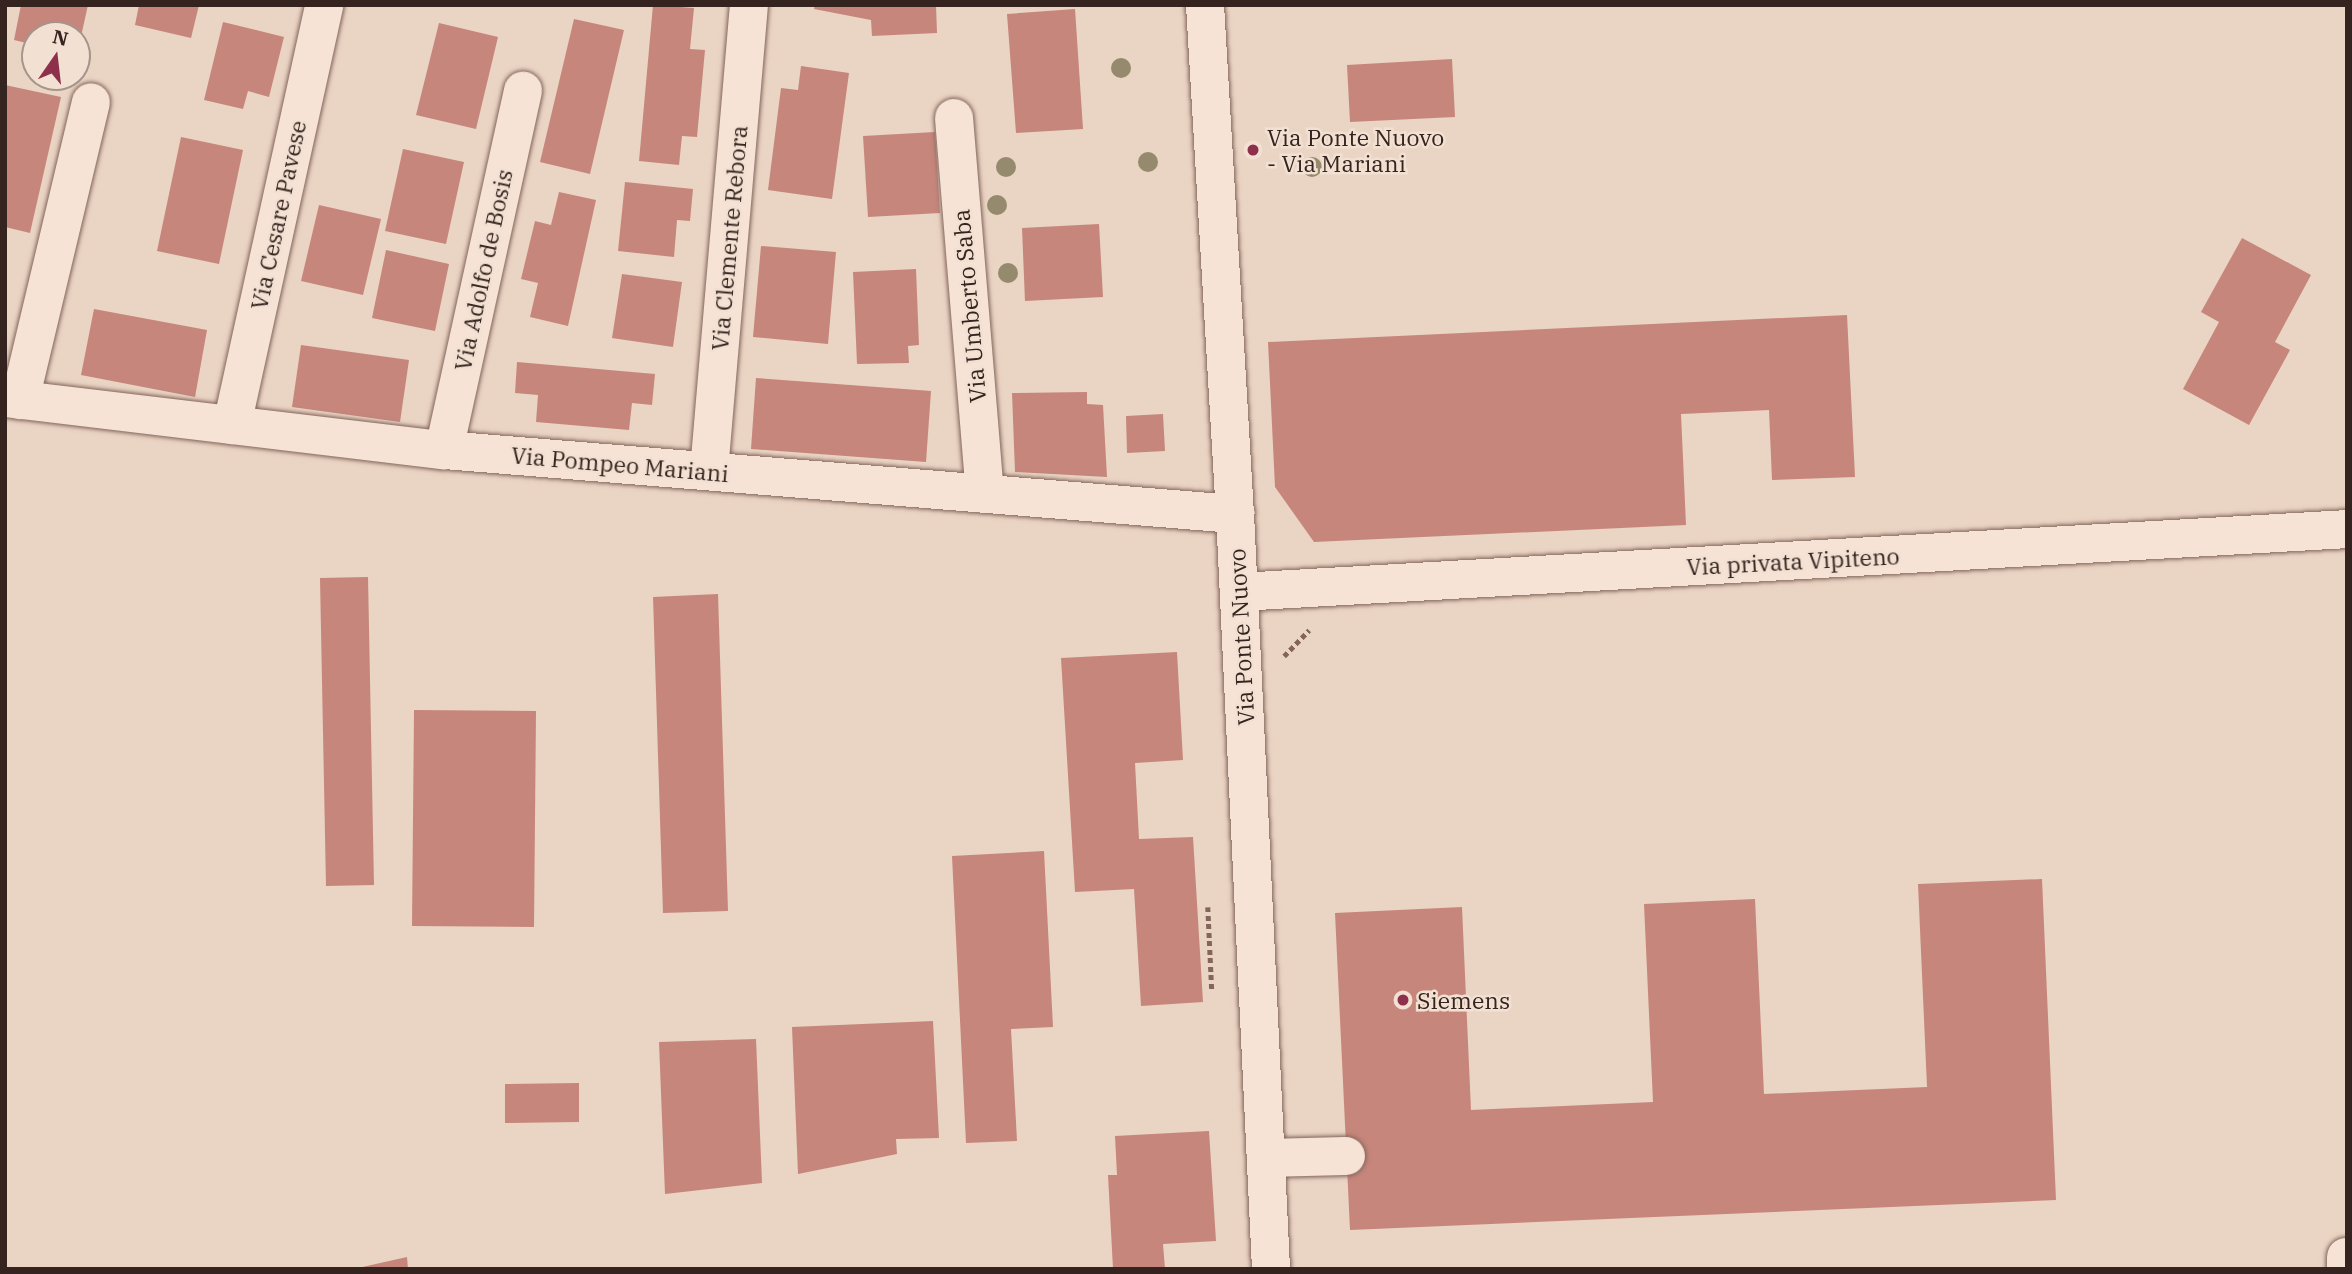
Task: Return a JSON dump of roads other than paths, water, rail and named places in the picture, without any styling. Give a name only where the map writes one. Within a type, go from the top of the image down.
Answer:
[{"type":"street","name":"Via Cesare Pavese","points":[[232,425],[324,5]]},
{"type":"street","name":"Via Clemente Rebora","points":[[709,471],[749,5]]},
{"type":"street","name":"Via Ponte Nuovo","points":[[1205,5],[1235,514],[1271,1269]]},
{"type":"street","name":"Via Adolfo de Bosis","points":[[444,450],[523,91]]},
{"type":"street","points":[[12,399],[91,102]]},
{"type":"street","name":"Via Umberto Saba","points":[[954,118],[985,494]]},
{"type":"street","name":"Via Pompeo Mariani","points":[[12,399],[444,450],[1235,514]]},
{"type":"street","name":"Via privata Vipiteno","points":[[1239,592],[2347,529]]},
{"type":"street","points":[[1266,1158],[1346,1156]]},
{"type":"place","name":"Via Ponte Nuovo - Via Mariani","points":[[1253,150]]},
{"type":"place","name":"Siemens","points":[[1403,1000]]}]
